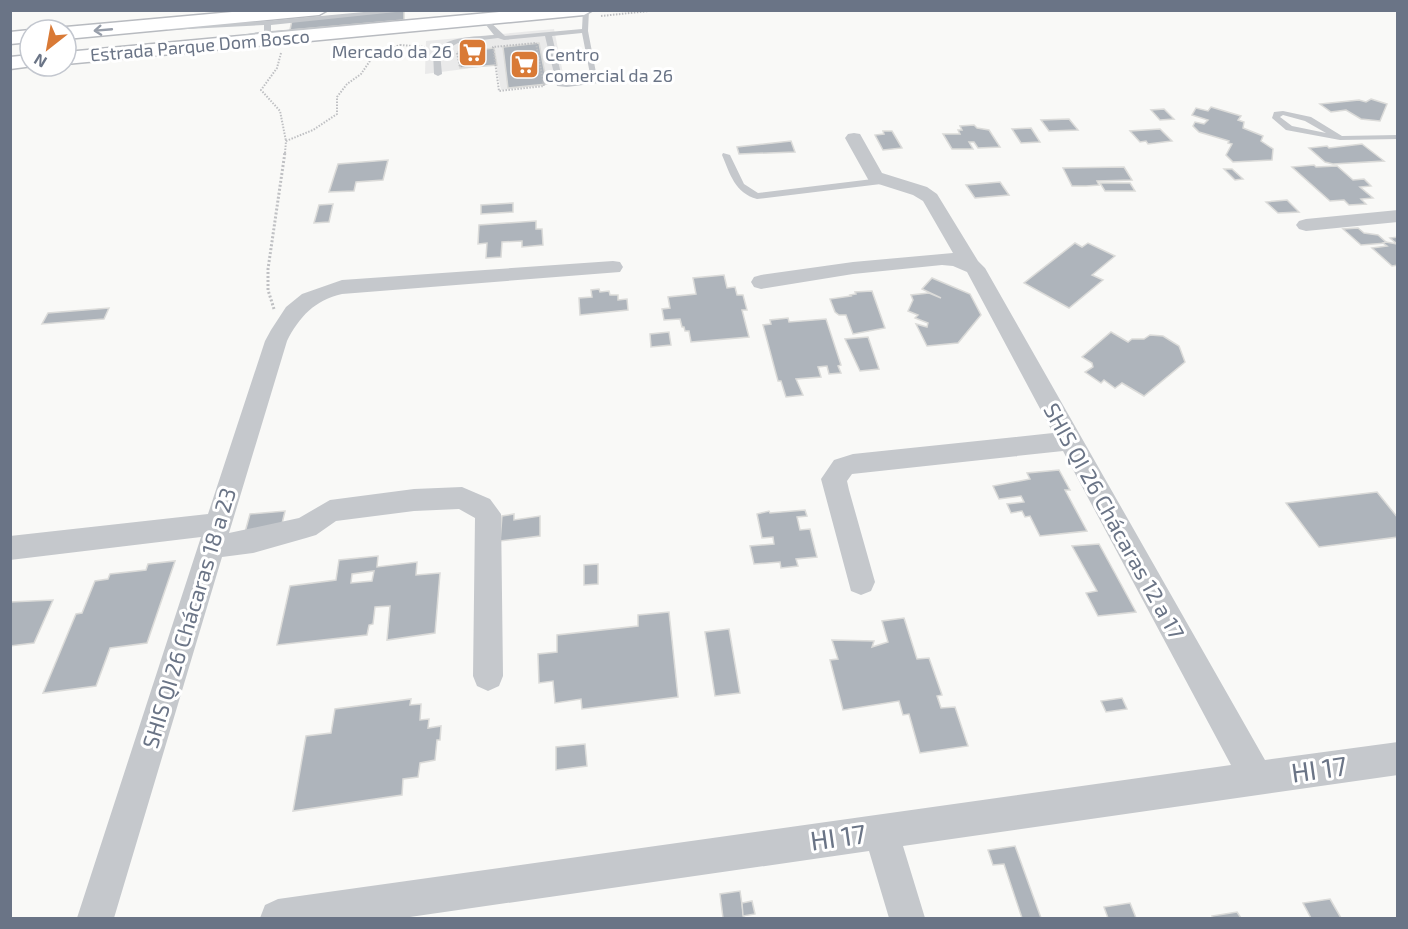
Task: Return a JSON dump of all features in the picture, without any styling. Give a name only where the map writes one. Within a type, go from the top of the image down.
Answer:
[{"type":"main road","name":"Estrada Parque Dom Bosco","points":[[78,32],[141,26],[197,16],[319,10]]},
{"type":"main road","name":"Estrada Parque Dom Bosco","points":[[78,57],[194,46],[271,31],[434,24],[493,25],[585,10]]},
{"type":"street","points":[[854,138],[875,177],[881,181]]},
{"type":"street","name":"SHIS QI 26 Chácaras 12 a 17","points":[[881,181],[920,191],[930,198],[969,264],[975,268],[1257,778]]},
{"type":"street","points":[[1306,225],[1398,216]]},
{"type":"street","points":[[760,282],[853,268],[942,259],[969,264]]},
{"type":"street","points":[[284,323],[307,300],[342,287],[613,267]]},
{"type":"street","name":"SHIS QI 26 Chácaras 18 a 23","points":[[95,918],[276,341],[284,323]]},
{"type":"street","points":[[861,582],[834,479],[843,467],[853,464],[1069,441]]},
{"type":"street","points":[[10,548],[215,536],[253,541],[306,527],[330,511],[453,497],[472,502],[488,514],[488,676]]},
{"type":"street","name":"HI 17","points":[[278,918],[1398,758]]},
{"type":"street","points":[[881,832],[907,918]]},
{"type":"lane","points":[[271,31],[412,10]]},
{"type":"lane","points":[[548,34],[560,84],[567,86],[592,82],[596,79],[585,31],[585,10]]},
{"type":"lane","points":[[141,26],[271,31],[434,18],[493,25],[512,39],[585,31]]},
{"type":"lane","points":[[438,74],[436,52],[440,48],[493,25]]},
{"type":"lane","points":[[1340,138],[1308,119],[1284,113],[1277,114],[1276,117],[1280,123],[1289,128],[1340,138],[1398,137]]},
{"type":"lane","points":[[726,155],[742,190],[757,196],[881,181]]},
{"type":"path","points":[[286,141],[315,130],[337,114],[337,97],[347,84],[361,74],[374,55],[399,45],[434,24]]},
{"type":"path","points":[[271,31],[281,57],[277,68],[261,90],[280,111],[286,141],[275,228],[268,261],[270,302],[284,323]]},
{"type":"path","points":[[536,43],[544,86],[499,91],[493,47],[536,43]]},
{"type":"path","points":[[399,45],[440,48]]},
{"type":"shaded area","points":[[554,29],[565,83],[501,90],[496,65],[425,74],[426,41]]},
{"type":"building","points":[[404,10],[404,20],[290,30],[292,20]]},
{"type":"building","points":[[539,43],[547,84],[508,88],[503,47]]},
{"type":"building","points":[[494,48],[497,65],[460,68],[458,52]]},
{"type":"building","points":[[1371,99],[1387,104],[1380,121],[1361,119],[1346,110],[1331,112],[1320,104],[1359,100],[1366,102]]},
{"type":"building","points":[[1211,107],[1241,116],[1238,120],[1244,122],[1243,128],[1263,136],[1261,141],[1273,149],[1272,160],[1233,162],[1226,155],[1232,144],[1228,143],[1229,141],[1199,132],[1193,126],[1195,122],[1204,124],[1208,120],[1192,115],[1196,108],[1208,111]]},
{"type":"building","points":[[1164,109],[1174,119],[1160,120],[1151,110]]},
{"type":"building","points":[[1069,119],[1078,130],[1049,131],[1041,120]]},
{"type":"building","points":[[974,125],[977,128],[989,130],[1000,147],[978,148],[974,142],[969,142],[973,149],[952,149],[943,134],[960,134],[958,130],[962,130],[960,126]]},
{"type":"building","points":[[1031,128],[1040,142],[1021,143],[1012,129]]},
{"type":"building","points":[[1160,129],[1172,141],[1148,144],[1146,141],[1140,142],[1130,131]]},
{"type":"building","points":[[883,131],[892,131],[902,148],[883,150],[875,135],[884,134]]},
{"type":"building","points":[[791,141],[795,152],[739,154],[737,147]]},
{"type":"building","points":[[1362,144],[1384,161],[1333,164],[1325,162],[1309,148],[1327,146],[1329,148]]},
{"type":"building","points":[[388,160],[383,180],[356,182],[354,191],[329,192],[338,164]]},
{"type":"building","points":[[1314,165],[1316,167],[1337,166],[1353,180],[1364,179],[1371,186],[1360,187],[1373,198],[1361,199],[1366,204],[1349,205],[1344,200],[1330,201],[1292,167]]},
{"type":"building","points":[[1124,167],[1132,180],[1097,181],[1099,185],[1086,186],[1072,186],[1063,168]]},
{"type":"building","points":[[1224,169],[1232,169],[1243,179],[1235,180]]},
{"type":"building","points":[[1000,182],[1009,195],[975,198],[966,185]]},
{"type":"building","points":[[1100,183],[1130,183],[1135,191],[1105,191]]},
{"type":"building","points":[[1287,200],[1299,212],[1278,213],[1266,202]]},
{"type":"building","points":[[513,203],[513,212],[481,214],[481,205]]},
{"type":"building","points":[[333,204],[329,222],[314,223],[319,205]]},
{"type":"building","points":[[536,221],[536,229],[542,229],[543,245],[522,247],[522,241],[502,242],[501,257],[486,258],[487,243],[478,244],[479,225]]},
{"type":"building","points":[[1358,228],[1364,233],[1378,235],[1387,243],[1361,245],[1343,229]]},
{"type":"building","points":[[1398,237],[1398,265],[1392,266],[1372,248],[1387,246],[1383,243],[1386,242],[1397,244],[1390,238]]},
{"type":"building","points":[[1075,243],[1082,247],[1088,243],[1115,256],[1092,275],[1103,280],[1069,308],[1024,283]]},
{"type":"building","points":[[724,275],[727,288],[735,287],[737,295],[743,295],[747,310],[742,310],[749,337],[691,342],[689,331],[685,331],[682,327],[680,319],[664,320],[662,309],[670,308],[668,297],[696,294],[693,278]]},
{"type":"building","points":[[932,278],[970,294],[981,315],[958,343],[927,346],[916,324],[927,327],[928,323],[915,318],[918,315],[908,311],[913,300],[911,295],[929,293],[941,298],[922,289]]},
{"type":"building","points":[[599,289],[600,292],[609,291],[610,295],[618,295],[618,300],[627,299],[628,310],[580,315],[579,298],[592,297],[591,290]]},
{"type":"building","points":[[872,291],[885,328],[853,334],[846,315],[839,315],[835,312],[830,299],[851,296],[856,294],[855,292]]},
{"type":"building","points":[[109,308],[104,319],[42,324],[48,313]]},
{"type":"building","points":[[788,318],[789,322],[826,319],[841,365],[838,366],[841,373],[829,374],[827,366],[818,367],[821,377],[796,379],[803,395],[786,397],[781,381],[778,381],[763,325],[771,324],[770,320]]},
{"type":"building","points":[[669,332],[671,345],[651,347],[650,334]]},
{"type":"building","points":[[1111,332],[1128,342],[1132,339],[1144,339],[1150,335],[1163,336],[1179,346],[1185,362],[1144,396],[1122,383],[1115,388],[1104,380],[1101,383],[1085,372],[1093,367],[1092,363],[1082,357]]},
{"type":"building","points":[[868,337],[879,369],[860,371],[845,339]]},
{"type":"building","points":[[1059,470],[1070,490],[1065,490],[1087,531],[1040,536],[1030,516],[1025,517],[1022,511],[1011,513],[1007,504],[1024,502],[1021,496],[999,499],[993,486],[1030,479],[1027,473]]},
{"type":"building","points":[[1377,492],[1398,518],[1398,537],[1319,547],[1286,503]]},
{"type":"building","points":[[805,510],[807,516],[797,517],[800,530],[810,529],[817,557],[796,559],[798,566],[781,568],[780,562],[754,564],[750,546],[774,544],[773,537],[762,538],[757,514],[769,511],[770,513]]},
{"type":"building","points":[[285,511],[280,532],[244,536],[250,514]]},
{"type":"building","points":[[514,514],[514,520],[540,516],[540,536],[500,541],[502,516]]},
{"type":"building","points":[[1099,544],[1136,612],[1098,616],[1086,593],[1097,591],[1072,546]]},
{"type":"building","points":[[378,556],[377,567],[417,562],[416,575],[440,573],[435,633],[387,640],[390,606],[375,607],[373,624],[369,625],[367,635],[277,645],[290,586],[336,580],[339,560]],"holes":[[[374,571],[372,581],[351,583],[352,574]]]},
{"type":"building","points":[[175,561],[147,643],[110,648],[96,686],[43,693],[76,614],[82,613],[95,581],[108,579],[110,574],[146,570],[148,564]]},
{"type":"building","points":[[598,564],[598,584],[584,585],[584,565]]},
{"type":"building","points":[[53,600],[34,643],[10,646],[10,602]]},
{"type":"building","points":[[669,612],[678,697],[582,709],[581,699],[555,703],[553,681],[539,683],[538,654],[557,652],[557,635],[638,626],[638,615]]},
{"type":"building","points":[[904,618],[917,659],[929,658],[942,695],[937,696],[941,708],[955,707],[968,746],[920,753],[909,714],[903,715],[899,701],[843,710],[830,660],[838,659],[832,640],[874,641],[872,647],[888,642],[882,621]]},
{"type":"building","points":[[729,629],[740,693],[715,696],[705,632]]},
{"type":"building","points":[[1122,698],[1127,709],[1106,712],[1101,701]]},
{"type":"building","points":[[411,699],[410,705],[421,704],[420,720],[429,719],[428,728],[441,726],[440,740],[437,740],[435,760],[420,763],[418,777],[403,779],[402,795],[293,811],[306,736],[331,733],[335,709]]},
{"type":"building","points":[[585,744],[587,766],[556,770],[556,747]]},
{"type":"building","points":[[1015,846],[1041,918],[1022,918],[1004,864],[993,865],[988,850]]},
{"type":"building","points":[[740,891],[744,918],[723,918],[720,894]]},
{"type":"building","points":[[1330,899],[1341,918],[1311,918],[1303,903]]},
{"type":"building","points":[[752,901],[755,914],[743,916],[742,903]]},
{"type":"building","points":[[1130,903],[1136,918],[1108,918],[1104,907]]},
{"type":"building","points":[[1237,912],[1241,918],[1213,918],[1212,916]]},
{"type":"place","name":"Mercado da 26","points":[[473,52]]},
{"type":"place","name":"Centro comercial da 26","points":[[524,65]]}]
